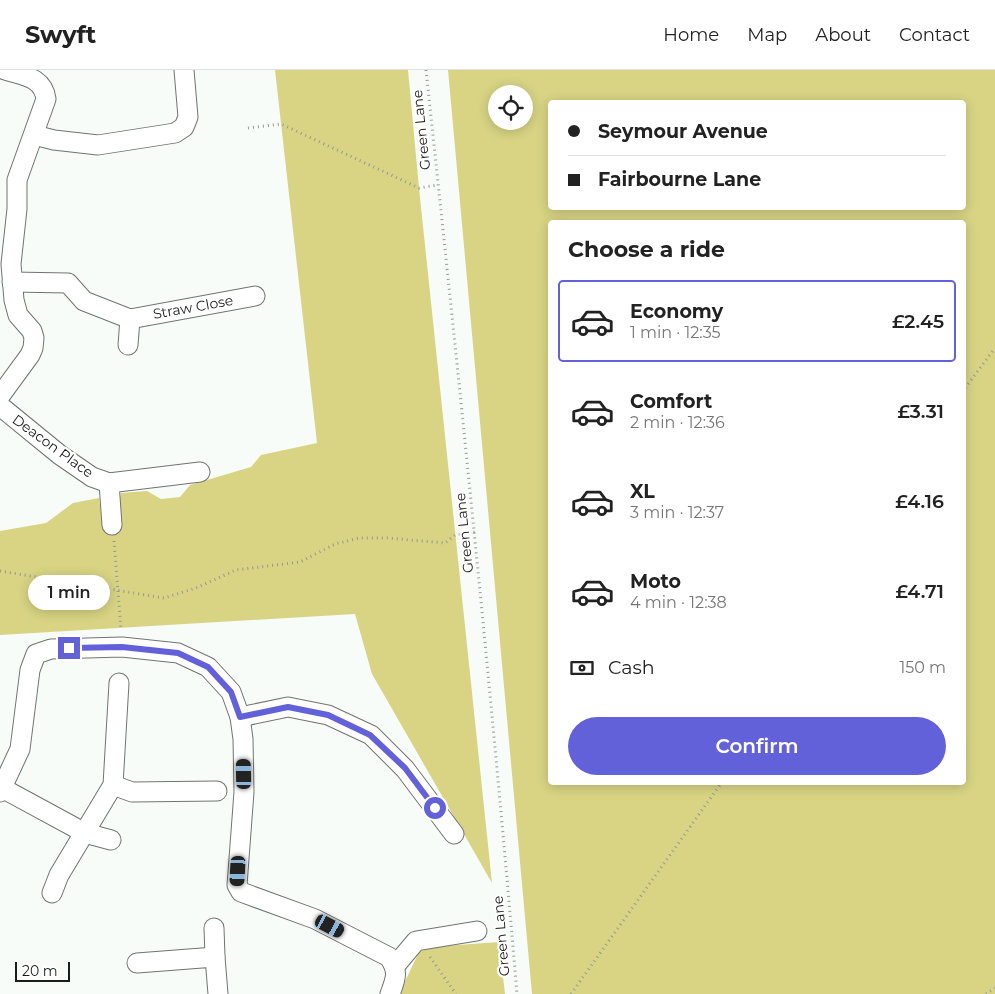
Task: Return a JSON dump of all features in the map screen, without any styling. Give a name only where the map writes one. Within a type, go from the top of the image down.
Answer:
[{"type":"street","points":[[0,396],[33,348],[34,338],[32,331],[18,314],[8,269],[17,209],[17,180],[46,99],[44,89],[37,81],[5,70]]},
{"type":"street","points":[[34,136],[98,145],[175,133],[184,127],[188,117],[184,70]]},
{"type":"street","points":[[8,269],[68,283],[84,301],[130,318],[128,345]]},
{"type":"street","name":"Straw Close","points":[[130,318],[255,296]]},
{"type":"street","name":"Deacon Place","points":[[0,406],[60,455],[92,476],[108,483],[200,472]]},
{"type":"street","name":"Deacon Place","points":[[108,483],[112,525]]},
{"type":"street","points":[[111,840],[85,833],[1,790],[20,749],[30,670],[36,654],[51,648],[122,647],[178,653],[208,667],[231,692],[240,717],[243,739],[244,792],[237,885],[241,892],[315,918],[389,957],[396,966],[396,979],[390,994]]},
{"type":"street","points":[[52,894],[59,875],[113,785],[118,684]]},
{"type":"street","points":[[240,717],[288,707],[328,715],[370,735],[405,768],[454,834]]},
{"type":"street","points":[[113,785],[132,792],[217,791]]},
{"type":"street","points":[[214,928],[218,994]]},
{"type":"street","points":[[396,966],[416,941],[476,930]]},
{"type":"street","points":[[137,963],[215,957]]},
{"type":"path","name":"Green Lane","points":[[426,70],[475,532],[517,994]]},
{"type":"path","points":[[248,128],[281,124],[418,188],[438,185]]},
{"type":"path","points":[[966,387],[995,348]]},
{"type":"path","points":[[112,525],[122,647]]},
{"type":"path","points":[[0,571],[164,598],[196,588],[236,570],[300,562],[335,544],[359,538],[387,538],[445,543],[455,535],[475,532]]},
{"type":"path","points":[[571,994],[720,785]]},
{"type":"path","points":[[416,941],[456,994]]},
{"type":"path","points":[[986,994],[995,988]]},
{"type":"shaded area","points":[[275,70],[408,70],[492,883],[372,674],[355,614],[0,635],[0,531],[46,523],[73,503],[99,498],[103,526],[119,501],[121,493],[147,491],[161,499],[180,497],[190,485],[251,467],[261,455],[317,443]]},
{"type":"shaded area","points":[[448,70],[995,70],[995,994],[532,994]]},
{"type":"shaded area","points":[[499,942],[505,994],[399,994],[419,952],[431,947]]},
{"type":"route","points":[[69,648],[122,647],[178,653],[208,667],[231,692],[240,717],[288,707],[328,715],[370,735],[405,768],[435,808]]}]
